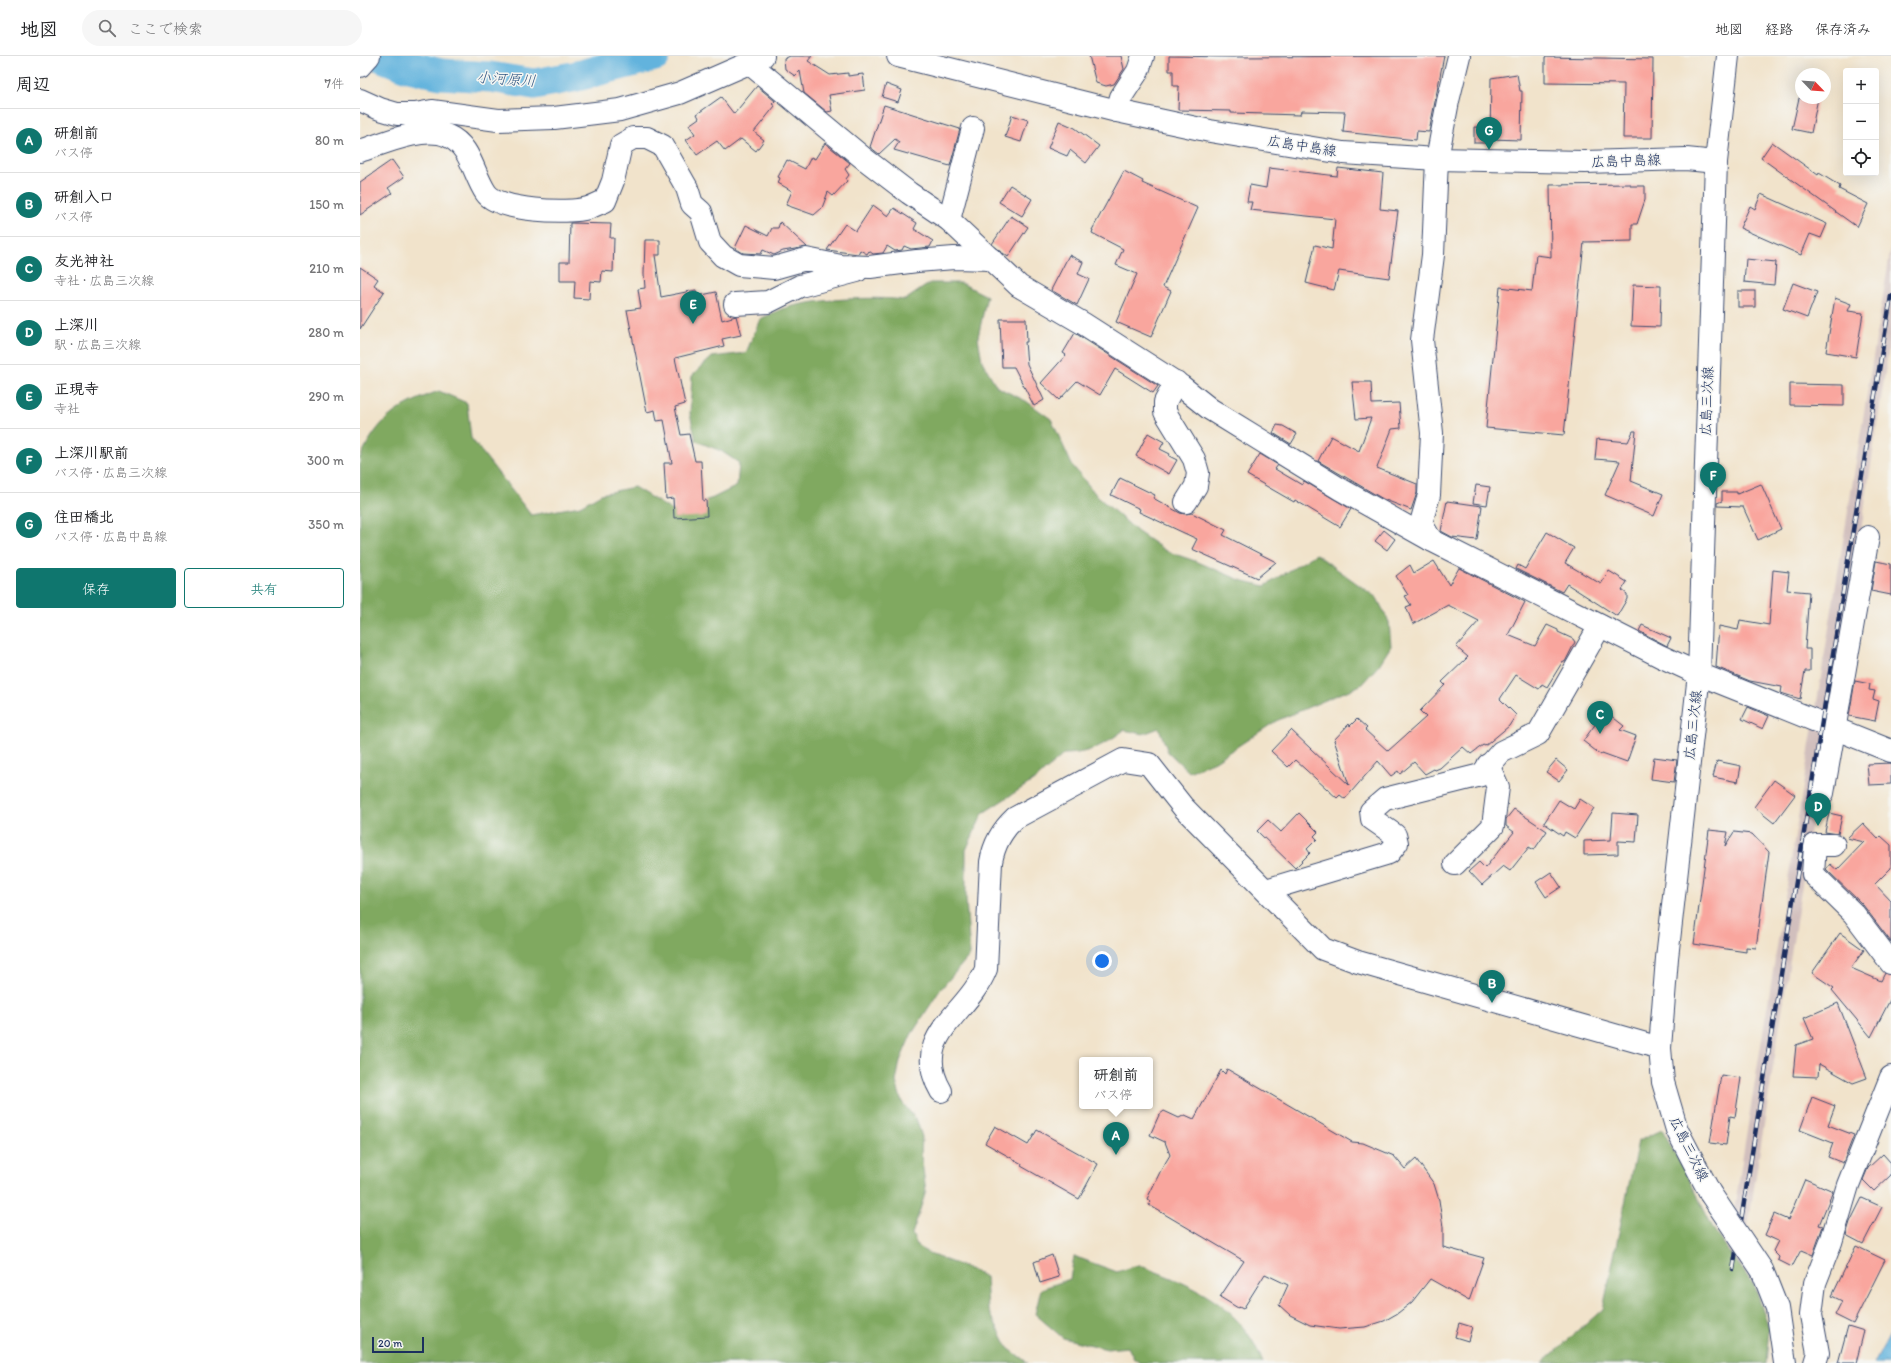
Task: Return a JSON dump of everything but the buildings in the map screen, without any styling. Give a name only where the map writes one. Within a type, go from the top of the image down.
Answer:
[{"type":"street","points":[[360,66],[369,56]]},
{"type":"street","name":"広島中島線","points":[[898,56],[1117,111],[1210,131],[1343,152],[1437,159],[1585,162],[1686,159],[1716,162]]},
{"type":"street","points":[[1117,111],[1121,97],[1138,71],[1143,56]]},
{"type":"street","points":[[1430,540],[1421,523],[1429,495],[1432,433],[1422,340],[1433,255],[1437,159],[1459,56]]},
{"type":"street","name":"広島三次線","points":[[1728,56],[1716,162],[1698,674],[1681,844],[1667,958],[1660,1048],[1663,1082],[1668,1105],[1677,1130],[1710,1193],[1762,1270],[1778,1308],[1785,1363]]},
{"type":"street","points":[[360,100],[380,109],[397,114],[415,114],[432,111],[498,120],[554,118],[620,110],[680,93],[756,60],[862,157],[909,193],[949,220],[1019,286],[1084,324],[1176,382],[1210,409],[1340,490],[1430,540],[1698,674],[1891,751]]},
{"type":"street","points":[[360,151],[398,138],[436,132],[447,135],[458,141],[466,152],[486,194],[493,199],[505,205],[531,209],[569,210],[587,208],[605,200],[613,181],[620,145],[620,110]]},
{"type":"street","points":[[949,220],[973,128]]},
{"type":"street","points":[[620,145],[634,138],[647,138],[663,146],[687,188],[692,204],[702,212],[710,242],[723,256],[739,265],[774,268],[806,259],[841,266],[870,267],[886,264],[954,258],[991,259]]},
{"type":"street","points":[[735,304],[768,302],[800,286],[886,264]]},
{"type":"street","points":[[1176,382],[1165,402],[1165,412],[1194,459],[1198,473],[1196,486],[1186,502]]},
{"type":"street","points":[[1823,793],[1868,536]]},
{"type":"street","points":[[1398,843],[1395,835],[1372,820],[1371,811],[1385,799],[1481,775],[1500,752],[1538,734],[1600,626]]},
{"type":"street","points":[[941,1091],[935,1081],[930,1057],[933,1045],[940,1033],[974,993],[981,983],[986,970],[991,862],[993,852],[1002,833],[1015,818],[1123,760],[1149,764],[1182,807],[1323,948],[1343,958],[1660,1048]]},
{"type":"street","points":[[1455,864],[1493,826],[1498,787],[1488,766]]},
{"type":"street","points":[[1266,890],[1389,854],[1398,843]]},
{"type":"street","points":[[1346,851],[1398,843]]},
{"type":"street","points":[[1834,844],[1815,845],[1813,874],[1854,914],[1891,963]]},
{"type":"street","points":[[1815,1363],[1818,1353],[1811,1315],[1815,1283],[1831,1242],[1848,1185],[1891,1077]]},
{"type":"shaded area","points":[[1891,247],[1891,333],[1855,570],[1826,733],[1741,1270],[1725,1266]]},
{"type":"green space","points":[[930,283],[961,283],[987,296],[978,337],[982,361],[997,387],[1026,401],[1051,419],[1072,465],[1098,497],[1138,532],[1166,551],[1198,562],[1240,580],[1265,586],[1316,554],[1377,598],[1389,622],[1391,646],[1379,665],[1361,685],[1276,721],[1217,760],[1189,772],[1168,752],[1159,728],[1143,734],[1124,730],[1096,748],[1073,754],[1064,754],[1036,779],[983,813],[966,850],[966,899],[970,955],[940,990],[911,1035],[900,1061],[896,1082],[902,1102],[917,1121],[922,1137],[921,1155],[926,1191],[912,1234],[918,1247],[932,1255],[965,1267],[986,1277],[988,1309],[1008,1348],[1028,1363],[360,1363],[360,458],[367,444],[375,432],[391,415],[412,402],[439,391],[467,403],[471,438],[531,515],[580,506],[601,494],[634,487],[673,511],[713,498],[737,486],[739,463],[721,451],[696,441],[690,414],[692,376],[712,357],[746,353],[760,319],[782,309],[810,303],[843,299],[877,298],[905,300]]},
{"type":"green space","points":[[1662,1130],[1689,1179],[1714,1230],[1755,1287],[1769,1329],[1766,1363],[1542,1363],[1603,1309],[1638,1141]]},
{"type":"green space","points":[[1074,1256],[1117,1272],[1138,1265],[1177,1280],[1195,1289],[1228,1311],[1242,1326],[1254,1343],[1263,1363],[1140,1363],[1134,1359],[1128,1347],[1107,1349],[1063,1338],[1035,1314],[1041,1289],[1070,1279]]},
{"type":"water","points":[[1891,1333],[1891,1363],[1875,1363]]},
{"type":"waterway","name":"小河原川","points":[[380,56],[405,66],[441,74],[490,77],[534,84],[573,77],[655,56]]},
{"type":"railway","points":[[1733,1270],[1891,296]]},
{"type":"place","name":"住田橋北","points":[[1489,150]]},
{"type":"place","name":"正現寺","points":[[693,324]]},
{"type":"place","name":"上深川駅前","points":[[1713,495]]},
{"type":"place","name":"友光神社","points":[[1600,734]]},
{"type":"place","name":"上深川","points":[[1818,826]]},
{"type":"place","name":"研創入口","points":[[1492,1003]]},
{"type":"place","name":"研創前","points":[[1116,1155]]}]
